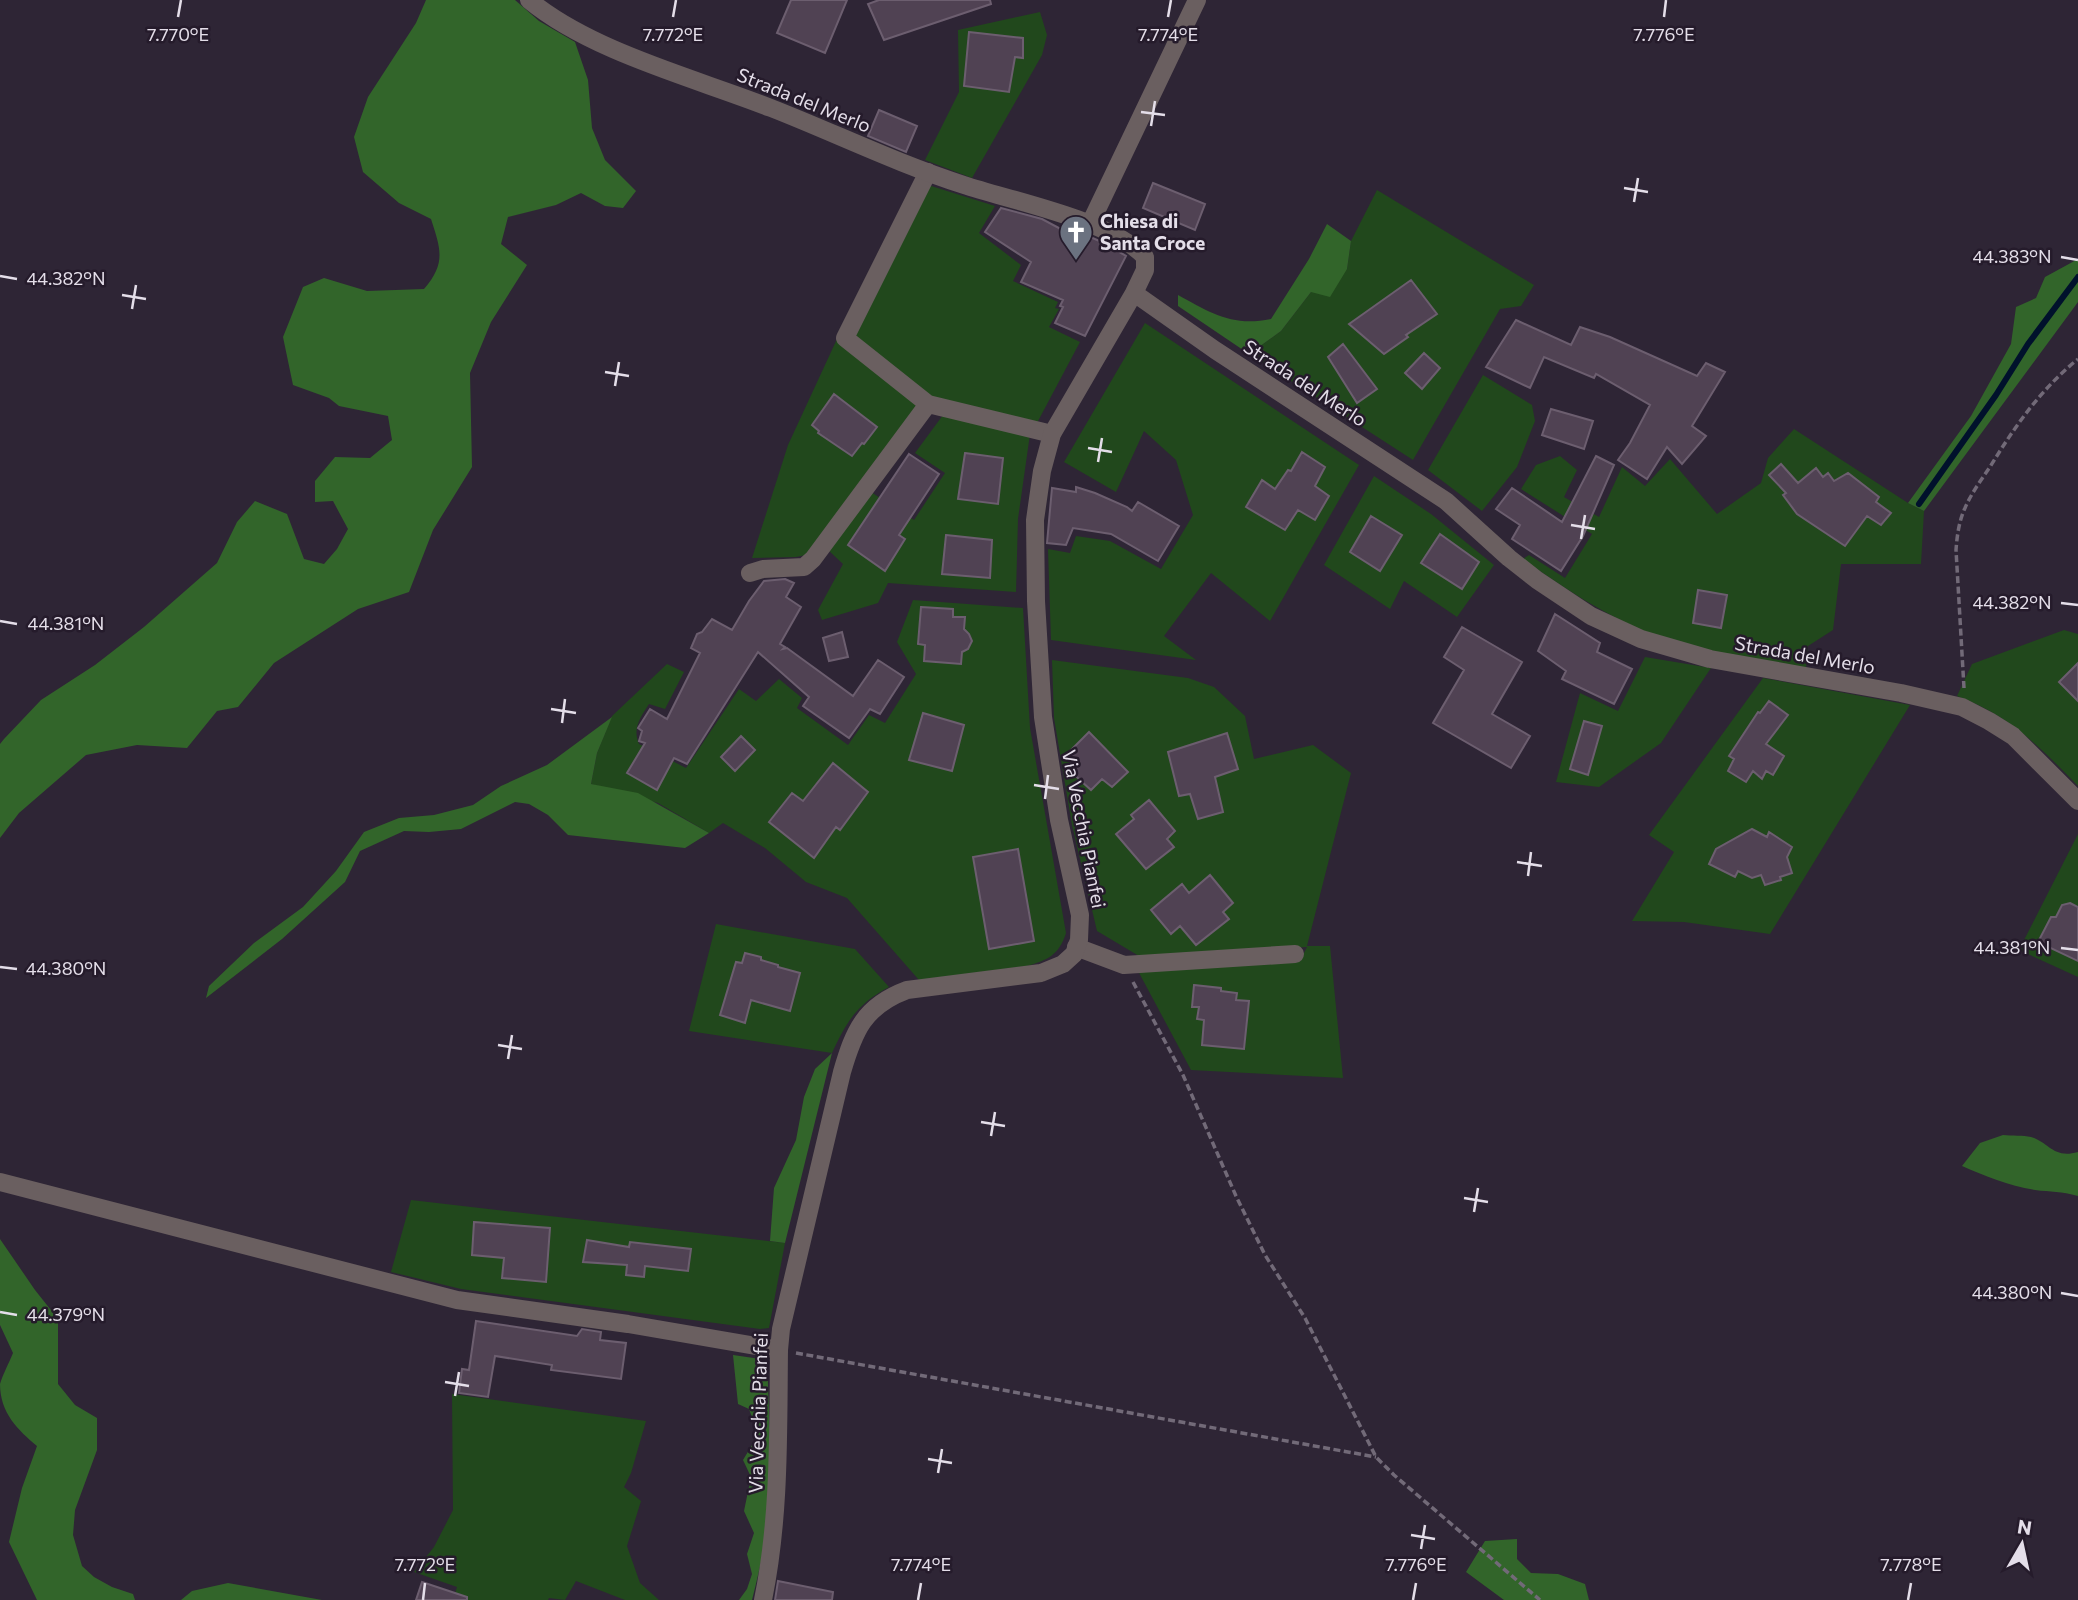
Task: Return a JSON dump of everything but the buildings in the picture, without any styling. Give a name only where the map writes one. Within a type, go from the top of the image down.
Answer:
[{"type":"street","name":"Strada del Merlo","points":[[529,0],[547,14],[601,42],[962,185],[1090,224],[1128,243],[1145,257],[1145,270],[1134,293],[1215,350],[1446,501],[1509,558],[1573,604],[1616,628],[1667,648],[1710,659],[1901,693],[1962,707],[2013,737],[2078,801]]},
{"type":"street","points":[[1090,224],[1197,0]]},
{"type":"street","points":[[928,172],[845,338],[928,404],[1052,434]]},
{"type":"street","name":"Via Vecchia Pianfei","points":[[763,1600],[772,1557],[778,1485],[779,1350],[785,1307],[849,1047],[864,1019],[883,1000],[907,990],[1041,973],[1063,964],[1074,954],[1076,947],[1081,928],[1080,915],[1059,820],[1046,744],[1040,685],[1035,520],[1042,471],[1052,434],[1134,293]]},
{"type":"street","points":[[750,573],[763,569],[804,567],[928,404]]},
{"type":"street","points":[[1076,947],[1124,965],[1295,954]]},
{"type":"street","points":[[0,1182],[457,1300],[628,1324],[779,1350]]},
{"type":"path","points":[[1962,707],[1964,658],[1956,550],[1962,515],[2029,408],[2046,388],[2078,359]]},
{"type":"path","points":[[1124,965],[1183,1075],[1265,1255],[1305,1318],[1376,1457],[1540,1600]]},
{"type":"path","points":[[779,1350],[1376,1457]]},
{"type":"green space","points":[[426,0],[515,0],[539,21],[575,42],[588,80],[592,128],[605,160],[636,191],[623,208],[605,206],[581,193],[556,205],[508,217],[501,244],[527,265],[491,322],[470,373],[472,467],[433,530],[409,592],[358,609],[274,663],[238,707],[217,711],[187,748],[137,745],[86,755],[19,813],[0,838],[0,744],[41,700],[95,665],[144,627],[217,563],[237,522],[255,501],[287,514],[304,559],[324,564],[337,549],[348,529],[333,501],[315,502],[315,481],[335,457],[370,458],[392,440],[388,416],[339,406],[329,398],[293,385],[283,337],[303,287],[324,278],[367,291],[424,289],[439,264],[439,248],[431,219],[399,203],[363,172],[354,137],[368,97],[416,23]]},
{"type":"green space","points":[[1040,12],[1047,35],[1042,55],[972,178],[925,160],[959,92],[958,30]]},
{"type":"green space","points":[[928,185],[995,206],[979,233],[1021,265],[1013,281],[1058,302],[1055,308],[1059,309],[1049,327],[1080,342],[1037,423],[930,397],[852,337]]},
{"type":"green space","points":[[1377,190],[1534,285],[1521,306],[1500,309],[1413,460],[1249,354],[1281,331],[1311,292],[1347,269],[1351,241]]},
{"type":"green space","points":[[1327,224],[1351,241],[1347,269],[1330,297],[1311,292],[1281,331],[1249,354],[1178,306],[1178,295],[1212,313],[1233,320],[1271,319],[1309,259]]},
{"type":"green space","points":[[2078,259],[2078,302],[1924,511],[1908,503],[1971,416],[2011,344],[2016,307],[2036,298],[2045,277]]},
{"type":"green space","points":[[1145,323],[1359,465],[1270,621],[1211,573],[1164,636],[1196,660],[1051,640],[1048,549],[1070,553],[1076,536],[1110,541],[1161,569],[1193,515],[1176,460],[1144,431],[1116,492],[1064,462]]},
{"type":"green space","points":[[837,339],[918,404],[806,555],[752,558],[788,445]]},
{"type":"green space","points":[[1483,375],[1532,405],[1535,421],[1517,467],[1482,511],[1428,470]]},
{"type":"green space","points":[[943,415],[1030,434],[1018,519],[1016,592],[888,583],[878,603],[822,620],[818,610],[843,564],[827,549],[871,492],[914,520],[945,473],[915,453]]},
{"type":"green space","points":[[1794,429],[1924,511],[1921,564],[1841,564],[1833,630],[1808,646],[1806,668],[1708,651],[1648,633],[1605,612],[1523,559],[1529,555],[1565,578],[1592,534],[1521,489],[1536,465],[1560,456],[1577,470],[1564,497],[1599,517],[1622,467],[1645,486],[1670,459],[1717,514],[1761,483],[1768,458]]},
{"type":"green space","points":[[1374,476],[1431,514],[1494,565],[1457,617],[1404,581],[1390,609],[1324,565]]},
{"type":"green space","points":[[913,600],[1023,608],[1030,728],[1066,933],[1056,952],[1034,964],[919,980],[847,898],[806,882],[765,848],[723,823],[709,833],[658,803],[591,784],[597,753],[612,716],[667,664],[684,672],[665,709],[649,704],[638,723],[636,733],[639,744],[686,768],[739,689],[756,701],[779,679],[802,698],[797,708],[848,745],[869,715],[885,723],[916,674],[897,642]]},
{"type":"green space","points":[[2064,630],[2078,634],[2078,786],[2023,734],[1992,713],[1957,696],[1972,664]]},
{"type":"green space","points":[[1645,657],[1711,668],[1661,743],[1599,787],[1556,782],[1580,693],[1618,711]]},
{"type":"green space","points":[[1052,660],[1188,678],[1214,687],[1245,716],[1254,759],[1313,745],[1351,773],[1307,946],[1330,946],[1343,1078],[1191,1070],[1137,969],[1301,959],[1307,947],[1139,956],[1097,931],[1072,825],[1054,718]]},
{"type":"green space","points":[[1763,678],[1910,705],[1770,934],[1684,922],[1632,921],[1674,852],[1649,835]]},
{"type":"green space","points":[[612,717],[597,753],[591,784],[638,793],[709,833],[685,848],[568,835],[548,815],[529,804],[515,802],[461,829],[404,831],[360,851],[345,882],[282,939],[206,998],[209,986],[254,943],[303,907],[336,871],[364,832],[399,818],[434,815],[473,805],[501,786],[547,765]]},
{"type":"green space","points":[[2078,834],[2078,977],[2019,950]]},
{"type":"green space","points":[[716,924],[855,949],[889,987],[854,1014],[832,1053],[689,1031]]},
{"type":"green space","points":[[832,1053],[785,1243],[770,1241],[774,1188],[796,1140],[804,1097],[815,1069]]},
{"type":"green space","points":[[2003,1135],[2031,1137],[2057,1152],[2078,1152],[2078,1196],[2016,1186],[1962,1166],[1980,1143]]},
{"type":"green space","points":[[411,1200],[785,1243],[769,1328],[760,1329],[461,1289],[391,1272]]},
{"type":"green space","points":[[0,1239],[58,1319],[58,1384],[75,1405],[97,1418],[97,1450],[75,1510],[73,1535],[82,1566],[94,1577],[112,1587],[133,1594],[135,1600],[37,1600],[9,1542],[22,1488],[37,1446],[11,1420],[1,1394],[0,1384],[13,1353],[0,1325]]},
{"type":"green space","points":[[733,1355],[767,1360],[770,1457],[768,1514],[764,1547],[752,1600],[739,1600],[747,1589],[752,1574],[747,1554],[754,1533],[744,1511],[751,1477],[743,1460],[758,1435],[749,1409],[738,1404]]},
{"type":"green space","points":[[452,1394],[646,1421],[631,1473],[624,1487],[641,1501],[627,1546],[640,1583],[659,1600],[625,1600],[576,1581],[565,1600],[453,1600],[457,1587],[414,1572],[434,1547],[453,1510]]},
{"type":"green space","points":[[1517,1539],[1517,1559],[1531,1573],[1558,1574],[1585,1584],[1589,1600],[1504,1600],[1466,1572],[1485,1541]]},
{"type":"green space","points":[[228,1583],[322,1600],[181,1600],[192,1591]]},
{"type":"waterway","points":[[1919,504],[1996,395],[2028,344],[2078,277]]},
{"type":"place","name":"Chiesa di Santa Croce","points":[[1076,262]]}]
